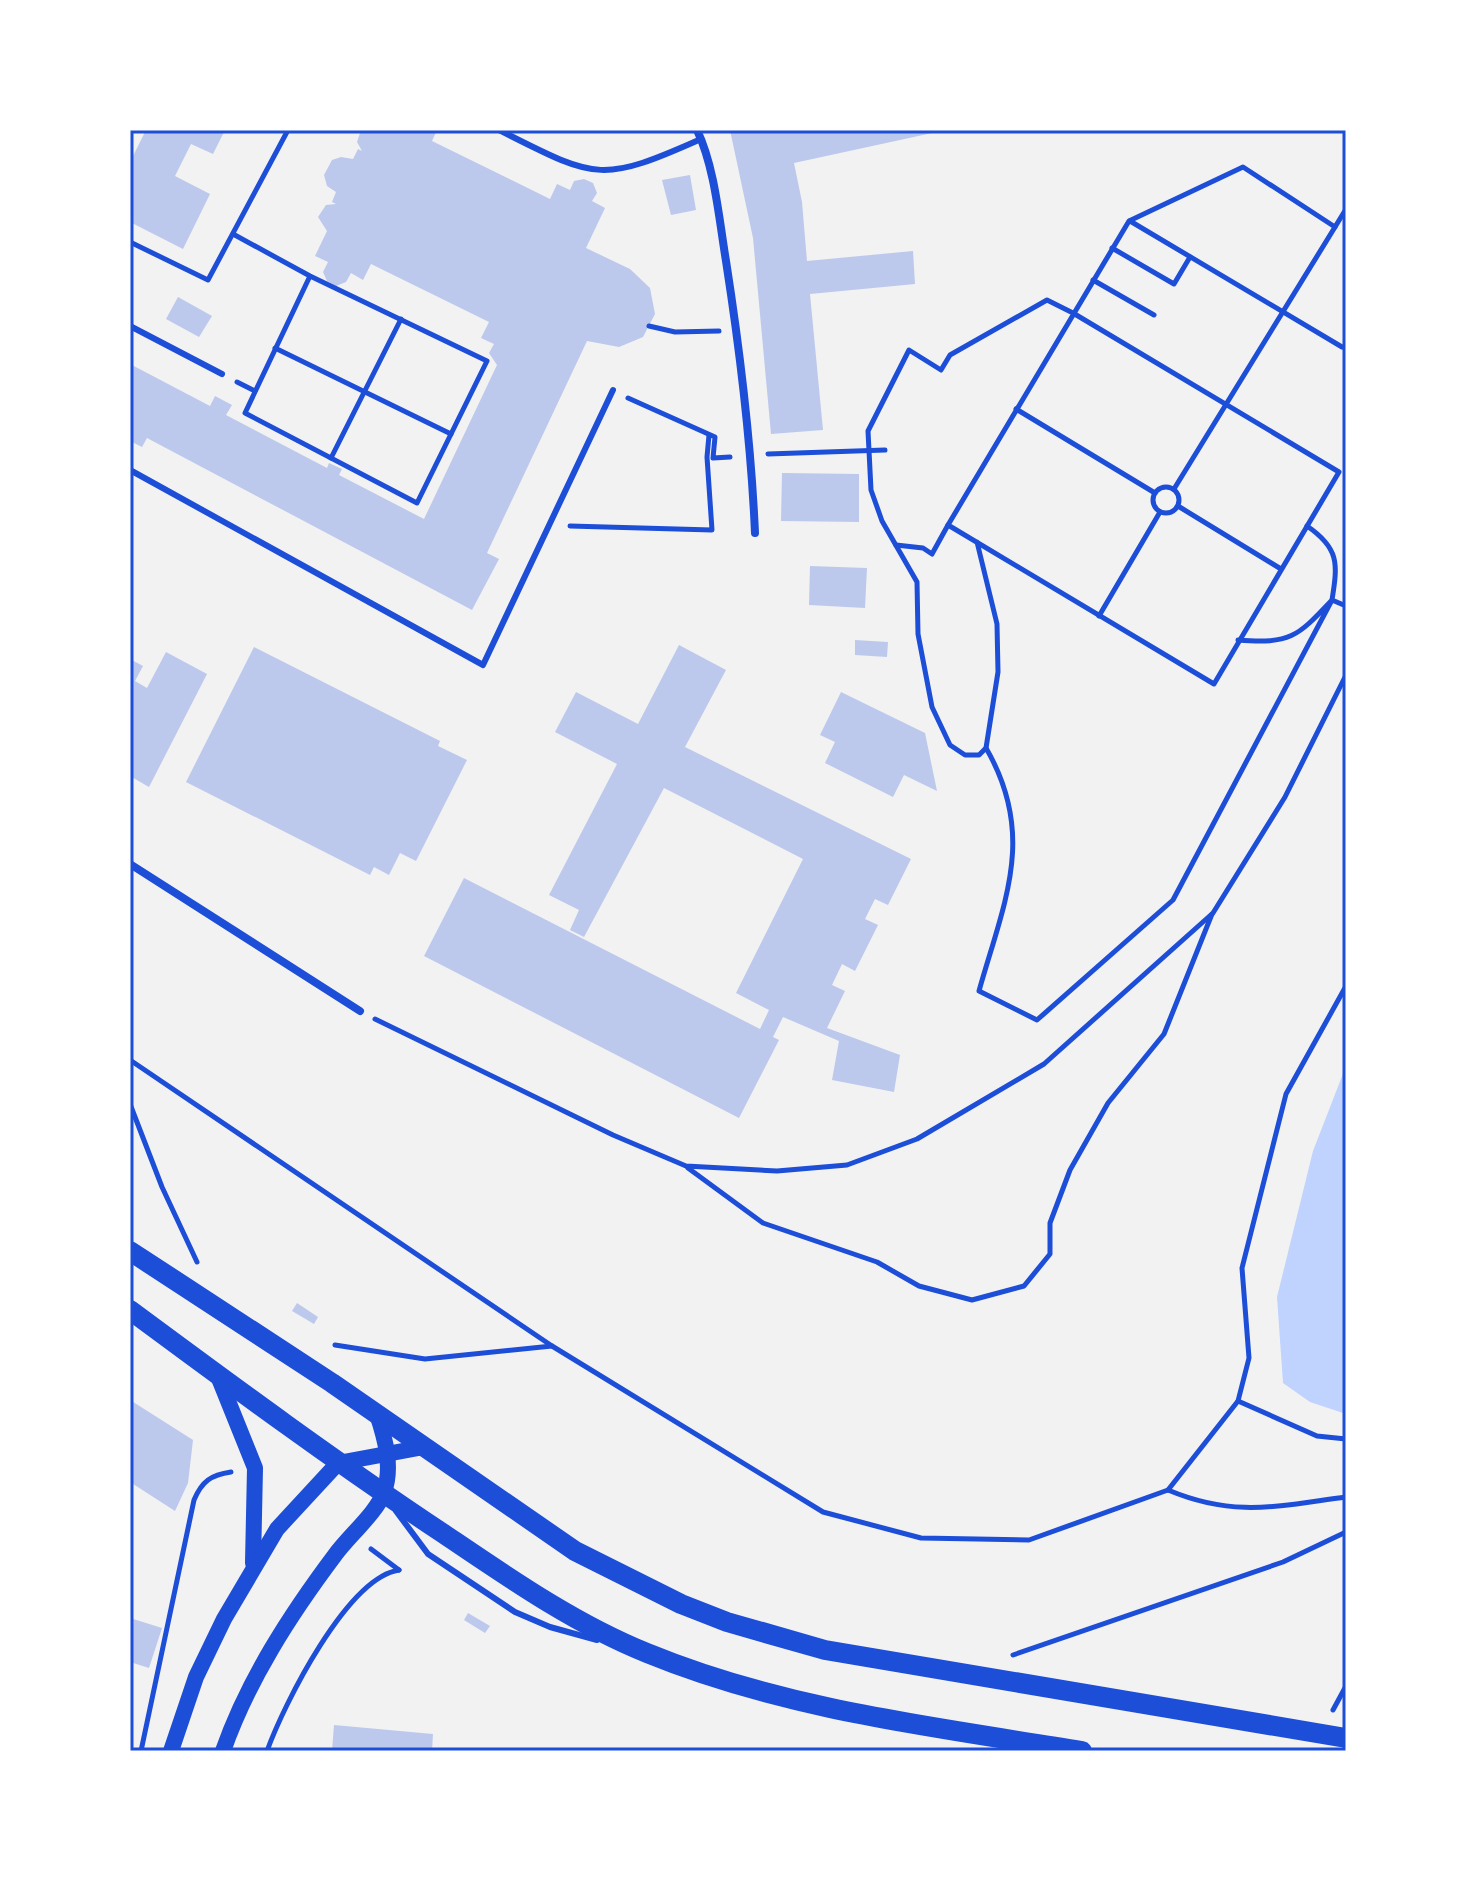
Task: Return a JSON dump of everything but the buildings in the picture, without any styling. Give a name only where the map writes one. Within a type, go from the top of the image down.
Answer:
[{"type":"main road","points":[[130,1251],[604,1567],[681,1604],[753,1630],[825,1650],[1346,1738]]},
{"type":"main road","points":[[130,1310],[338,1463],[515,1582],[643,1652],[724,1681],[796,1701],[1082,1751]]},
{"type":"main road","points":[[218,1376],[255,1468],[253,1564]]},
{"type":"main road","points":[[223,1751],[243,1704],[294,1612],[384,1494],[387,1452],[377,1414]]},
{"type":"main road","points":[[171,1751],[196,1677],[253,1564],[277,1529],[338,1463],[424,1447]]},
{"type":"street","points":[[699,134],[720,221],[736,330],[752,455],[755,533]]},
{"type":"street","points":[[130,864],[360,1011]]},
{"type":"lane","points":[[499,130],[575,168],[609,172],[640,166],[699,134]]},
{"type":"lane","points":[[130,326],[222,374]]},
{"type":"lane","points":[[130,470],[483,665],[613,390]]},
{"type":"path","points":[[130,242],[208,280],[288,130]]},
{"type":"path","points":[[895,545],[923,548],[932,554],[1129,221],[1243,167],[1335,227]]},
{"type":"path","points":[[1174,489],[1346,209]]},
{"type":"path","points":[[1129,221],[1342,347]]},
{"type":"path","points":[[233,234],[310,276],[487,361],[417,503],[245,413],[310,276]]},
{"type":"path","points":[[1112,248],[1174,284],[1190,257]]},
{"type":"path","points":[[1093,280],[1154,315]]},
{"type":"path","points":[[948,525],[977,542],[1099,616],[1214,684],[1339,472],[1047,300],[950,355],[941,370],[909,350],[868,431],[871,490],[895,545],[917,582],[918,634],[932,707],[950,745],[965,755],[979,755],[986,748],[998,672],[997,624],[977,542]]},
{"type":"path","points":[[331,458],[401,319]]},
{"type":"path","points":[[649,326],[703,333],[736,330]]},
{"type":"path","points":[[275,348],[451,434]]},
{"type":"path","points":[[613,390],[715,437],[713,458]]},
{"type":"path","points":[[1015,409],[1155,493]]},
{"type":"path","points":[[549,525],[712,530],[707,457],[709,434]]},
{"type":"path","points":[[752,455],[885,450]]},
{"type":"path","points":[[1163,487],[1174,489],[1179,497],[1178,506],[1169,513],[1160,512],[1153,503],[1155,493],[1163,487]]},
{"type":"path","points":[[1178,506],[1281,569]]},
{"type":"path","points":[[1099,616],[1160,512]]},
{"type":"path","points":[[986,748],[1004,779],[1015,863],[979,991],[1037,1020],[1173,900],[1332,600],[1338,567],[1327,540],[1307,526]]},
{"type":"path","points":[[1332,600],[1346,606]]},
{"type":"path","points":[[1238,640],[1273,643],[1302,633],[1332,600]]},
{"type":"path","points":[[360,1011],[584,1122],[686,1166],[763,1223],[877,1262],[919,1286],[972,1300],[1024,1286],[1050,1254],[1050,1223],[1070,1170],[1108,1103],[1164,1034],[1213,913],[1285,797],[1346,675]]},
{"type":"path","points":[[686,1166],[777,1171],[847,1165],[917,1139],[1044,1064],[1213,913]]},
{"type":"path","points":[[130,1060],[552,1346],[823,1512],[921,1538],[1029,1540],[1168,1490],[1238,1401],[1249,1358],[1242,1268],[1286,1094],[1346,986]]},
{"type":"path","points":[[130,1104],[162,1187],[197,1263]]},
{"type":"path","points":[[335,1345],[425,1359],[552,1346]]},
{"type":"path","points":[[1238,1401],[1317,1436],[1346,1439]]},
{"type":"path","points":[[141,1751],[188,1518],[201,1485],[212,1475]]},
{"type":"path","points":[[1168,1490],[1200,1503],[1243,1510],[1346,1497]]},
{"type":"path","points":[[1008,1657],[1283,1562],[1346,1532]]},
{"type":"path","points":[[267,1751],[289,1698],[327,1637],[362,1590],[387,1572],[399,1570]]},
{"type":"path","points":[[1333,1711],[1346,1686]]},
{"type":"water","points":[[1346,1066],[1346,1414],[1310,1402],[1283,1383],[1277,1297],[1313,1151]]}]
